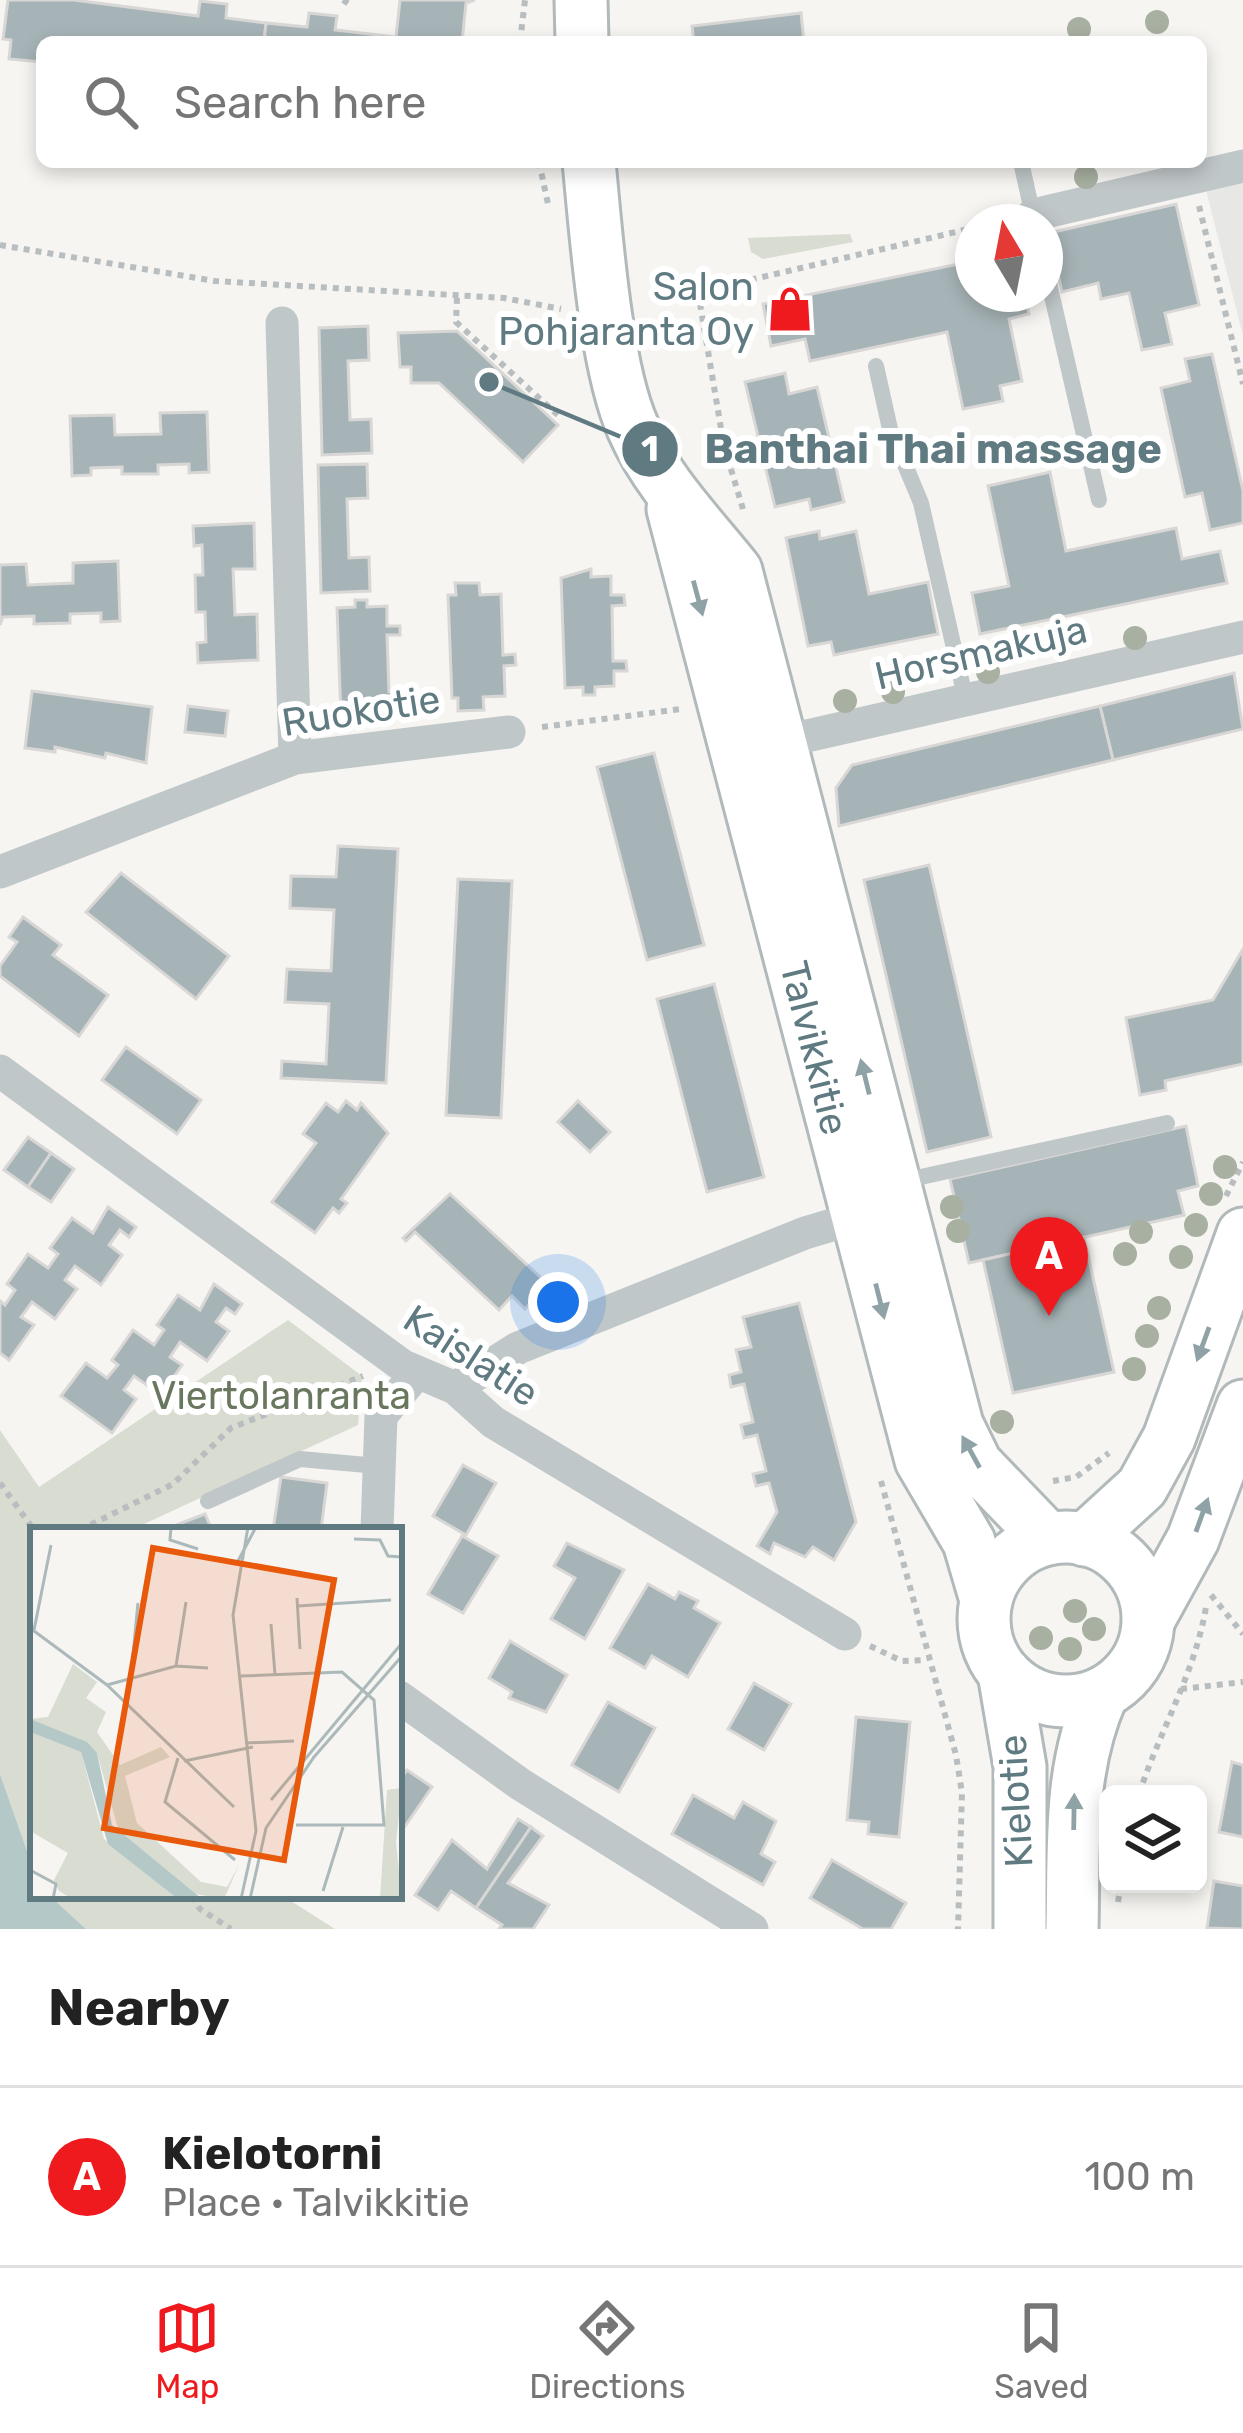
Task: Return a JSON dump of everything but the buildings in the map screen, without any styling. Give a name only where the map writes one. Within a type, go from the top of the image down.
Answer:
[{"type":"main road","points":[[581,0],[582,36]]},
{"type":"main road","name":"Talvikkitie","points":[[590,168],[613,338],[632,426],[667,486],[736,571],[759,747],[876,1200],[921,1460],[969,1542],[986,1600]]},
{"type":"main road","name":"Talvikkitie","points":[[876,1200],[957,1425],[976,1464],[1066,1539]]},
{"type":"main road","points":[[1231,1222],[1169,1438],[1142,1486],[1066,1539],[1009,1560],[986,1600],[985,1636],[1004,1673],[1022,1689],[1051,1700],[1077,1701],[1102,1694],[1134,1666],[1150,1619],[1193,1539],[1243,1406]]},
{"type":"main road","points":[[1066,1539],[1126,1562],[1142,1584],[1150,1619]]},
{"type":"main road","name":"Kielotie","points":[[1004,1673],[1020,1767],[1020,1929]]},
{"type":"main road","name":"Kielotie","points":[[1072,1929],[1075,1780],[1085,1732],[1102,1694]]},
{"type":"street","points":[[1063,211],[1243,166]]},
{"type":"street","points":[[281,323],[295,758]]},
{"type":"street","name":"Horsmakuja","points":[[759,747],[1243,637]]},
{"type":"street","name":"Ruokotie","points":[[0,873],[295,758],[509,732]]},
{"type":"street","name":"Kaislatie","points":[[0,1071],[416,1374],[454,1388],[493,1422],[845,1634]]},
{"type":"street","points":[[454,1388],[518,1348],[876,1200]]},
{"type":"street","points":[[377,1527],[381,1416],[416,1374]]},
{"type":"street","points":[[402,1699],[520,1784],[752,1929]]},
{"type":"lane","points":[[1022,168],[1031,204]]},
{"type":"lane","points":[[1056,312],[1099,500]]},
{"type":"lane","points":[[876,366],[890,429],[921,503],[966,701]]},
{"type":"lane","points":[[876,1200],[1167,1123]]},
{"type":"lane","points":[[208,1501],[301,1459],[378,1466]]},
{"type":"path","points":[[343,0],[352,6]]},
{"type":"path","points":[[521,36],[525,0]]},
{"type":"path","points":[[1192,179],[1243,381]]},
{"type":"path","points":[[744,514],[724,446],[698,292],[955,232]]},
{"type":"path","points":[[889,234],[892,246]]},
{"type":"path","points":[[0,245],[215,281],[504,298],[570,310]]},
{"type":"path","points":[[457,298],[457,322],[562,419]]},
{"type":"path","points":[[509,732],[681,709]]},
{"type":"path","points":[[1231,1222],[1243,1162]]},
{"type":"path","points":[[86,1527],[172,1484],[231,1428],[370,1373],[387,1353]]},
{"type":"path","points":[[1037,1479],[1076,1477],[1118,1442]]},
{"type":"path","points":[[0,1483],[32,1527]]},
{"type":"path","points":[[1209,1592],[1243,1634]]},
{"type":"path","points":[[845,1634],[902,1661],[926,1660]]},
{"type":"path","points":[[1181,1689],[1243,1682]]},
{"type":"path","points":[[1142,1785],[1163,1722]]},
{"type":"path","points":[[194,1899],[200,1909],[231,1929]]},
{"type":"shaded area","points":[[1243,181],[1243,336],[1206,190]]},
{"type":"shaded area","points":[[0,1774],[30,1859],[30,1899],[53,1899],[86,1929],[0,1929]]},
{"type":"green space","points":[[850,234],[853,242],[763,259],[751,252],[748,238]]},
{"type":"green space","name":"Viertolanranta","points":[[288,1320],[362,1376],[358,1425],[137,1527],[30,1527],[30,1859],[0,1774],[0,1430],[39,1487]]},
{"type":"green space","points":[[53,1899],[288,1899],[335,1929],[86,1929]]},
{"type":"place","name":"Salon Pohjaranta Oy","points":[[790,309]]},
{"type":"place","name":"Banthai Thai massage","points":[[489,382]]},
{"type":"place","name":"Kielotorni","points":[[1049,1316]]}]
